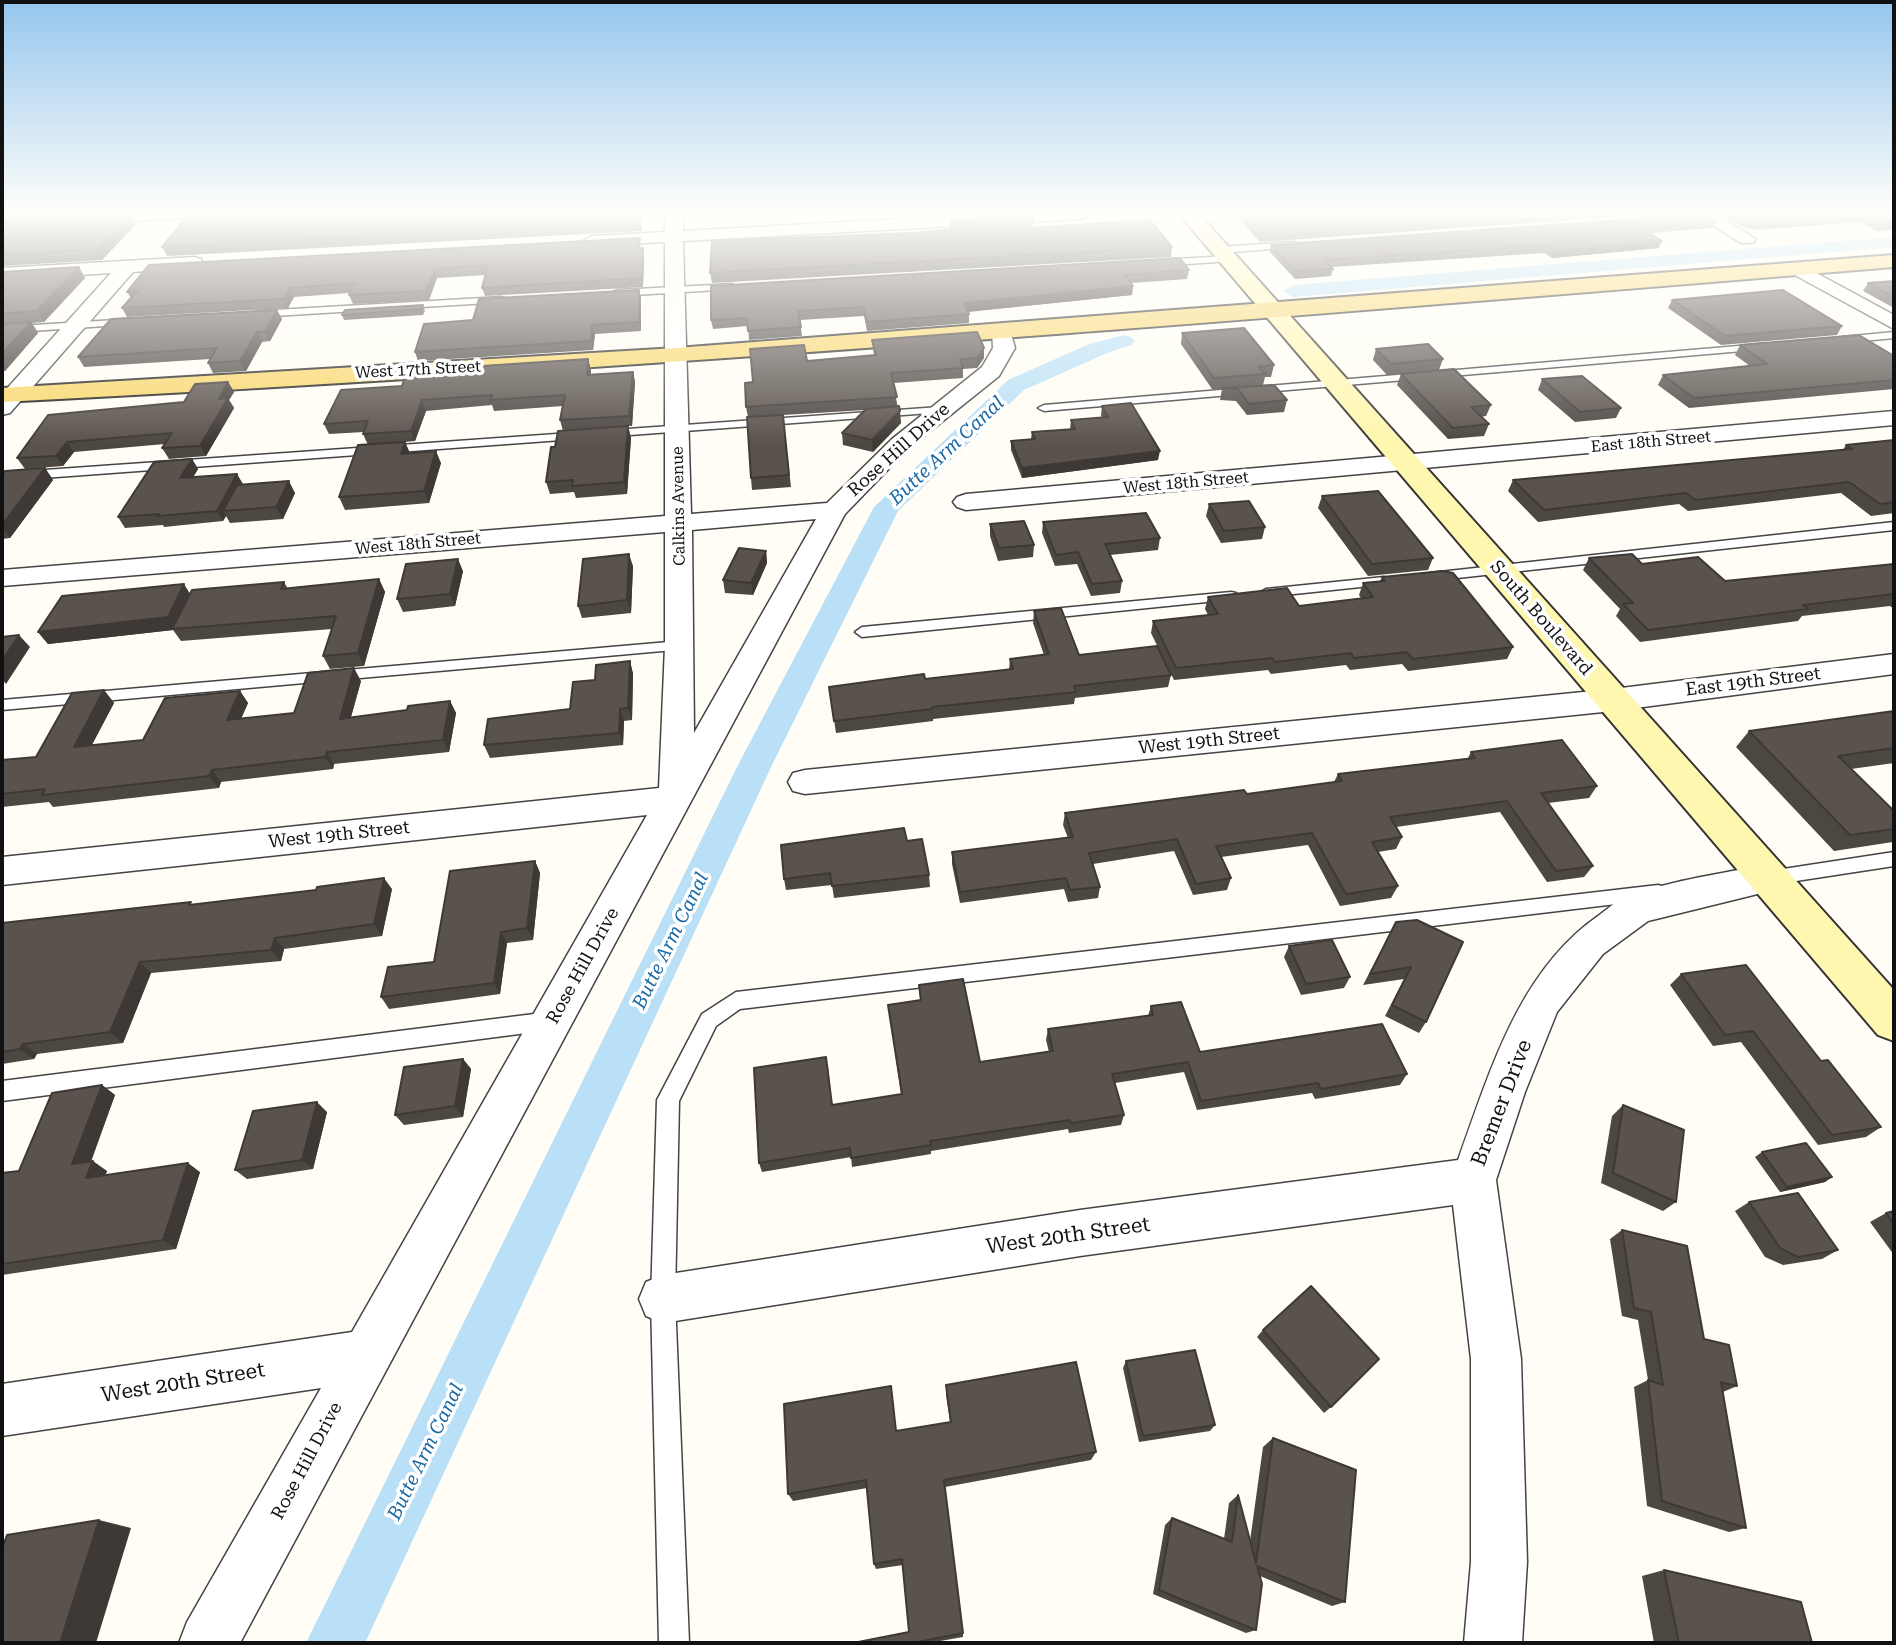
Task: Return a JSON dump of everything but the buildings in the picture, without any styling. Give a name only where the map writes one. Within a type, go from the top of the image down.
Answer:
[{"type":"main road","name":"West 17th Street","points":[[5,399],[676,355],[1527,291]]},
{"type":"street","points":[[5,399],[106,291]]},
{"type":"street","name":"Calkins Avenue","points":[[675,291],[680,522],[676,799]]},
{"type":"street","name":"South Boulevard","points":[[1257,291],[1894,1021]]},
{"type":"street","points":[[1837,291],[1894,323]]},
{"type":"street","name":"Rose Hill Drive","points":[[208,1643],[364,1356],[553,1021],[834,509],[891,452],[991,371],[1004,348],[1002,331]]},
{"type":"street","name":"East 18th Street","points":[[1407,465],[1894,418]]},
{"type":"street","name":"West 18th Street","points":[[966,502],[1407,465]]},
{"type":"street","name":"West 18th Street","points":[[2,578],[834,509]]},
{"type":"street","name":"East 19th Street","points":[[1612,700],[1894,664]]},
{"type":"street","name":"West 19th Street","points":[[805,782],[1612,700]]},
{"type":"street","name":"West 19th Street","points":[[2,871],[676,799]]},
{"type":"street","name":"Bremer Drive","points":[[1493,1643],[1499,1562],[1496,1359],[1473,1180],[1504,1092],[1541,1002],[1589,943],[1634,911],[1655,903],[1769,878]]},
{"type":"street","name":"West 20th Street","points":[[663,1299],[1080,1233],[1473,1180]]},
{"type":"street","name":"West 20th Street","points":[[2,1410],[364,1356]]},
{"type":"lane","points":[[598,294],[660,291]]},
{"type":"lane","points":[[241,315],[516,299]]},
{"type":"lane","points":[[2,330],[145,321]]},
{"type":"lane","points":[[1823,341],[1894,335]]},
{"type":"lane","points":[[1044,408],[1340,385],[1769,346]]},
{"type":"lane","points":[[2,477],[940,410]]},
{"type":"lane","points":[[1421,578],[1894,526]]},
{"type":"lane","points":[[862,632],[1394,580]]},
{"type":"lane","points":[[2,705],[680,646]]},
{"type":"lane","points":[[674,1643],[663,1299],[668,1100],[709,1020],[736,1000],[1769,878],[1894,859]]},
{"type":"lane","points":[[2,1091],[553,1021]]},
{"type":"waterway","name":"Butte Arm Canal","points":[[335,1643],[755,765],[887,507],[1016,385],[1097,349],[1124,341]]}]
